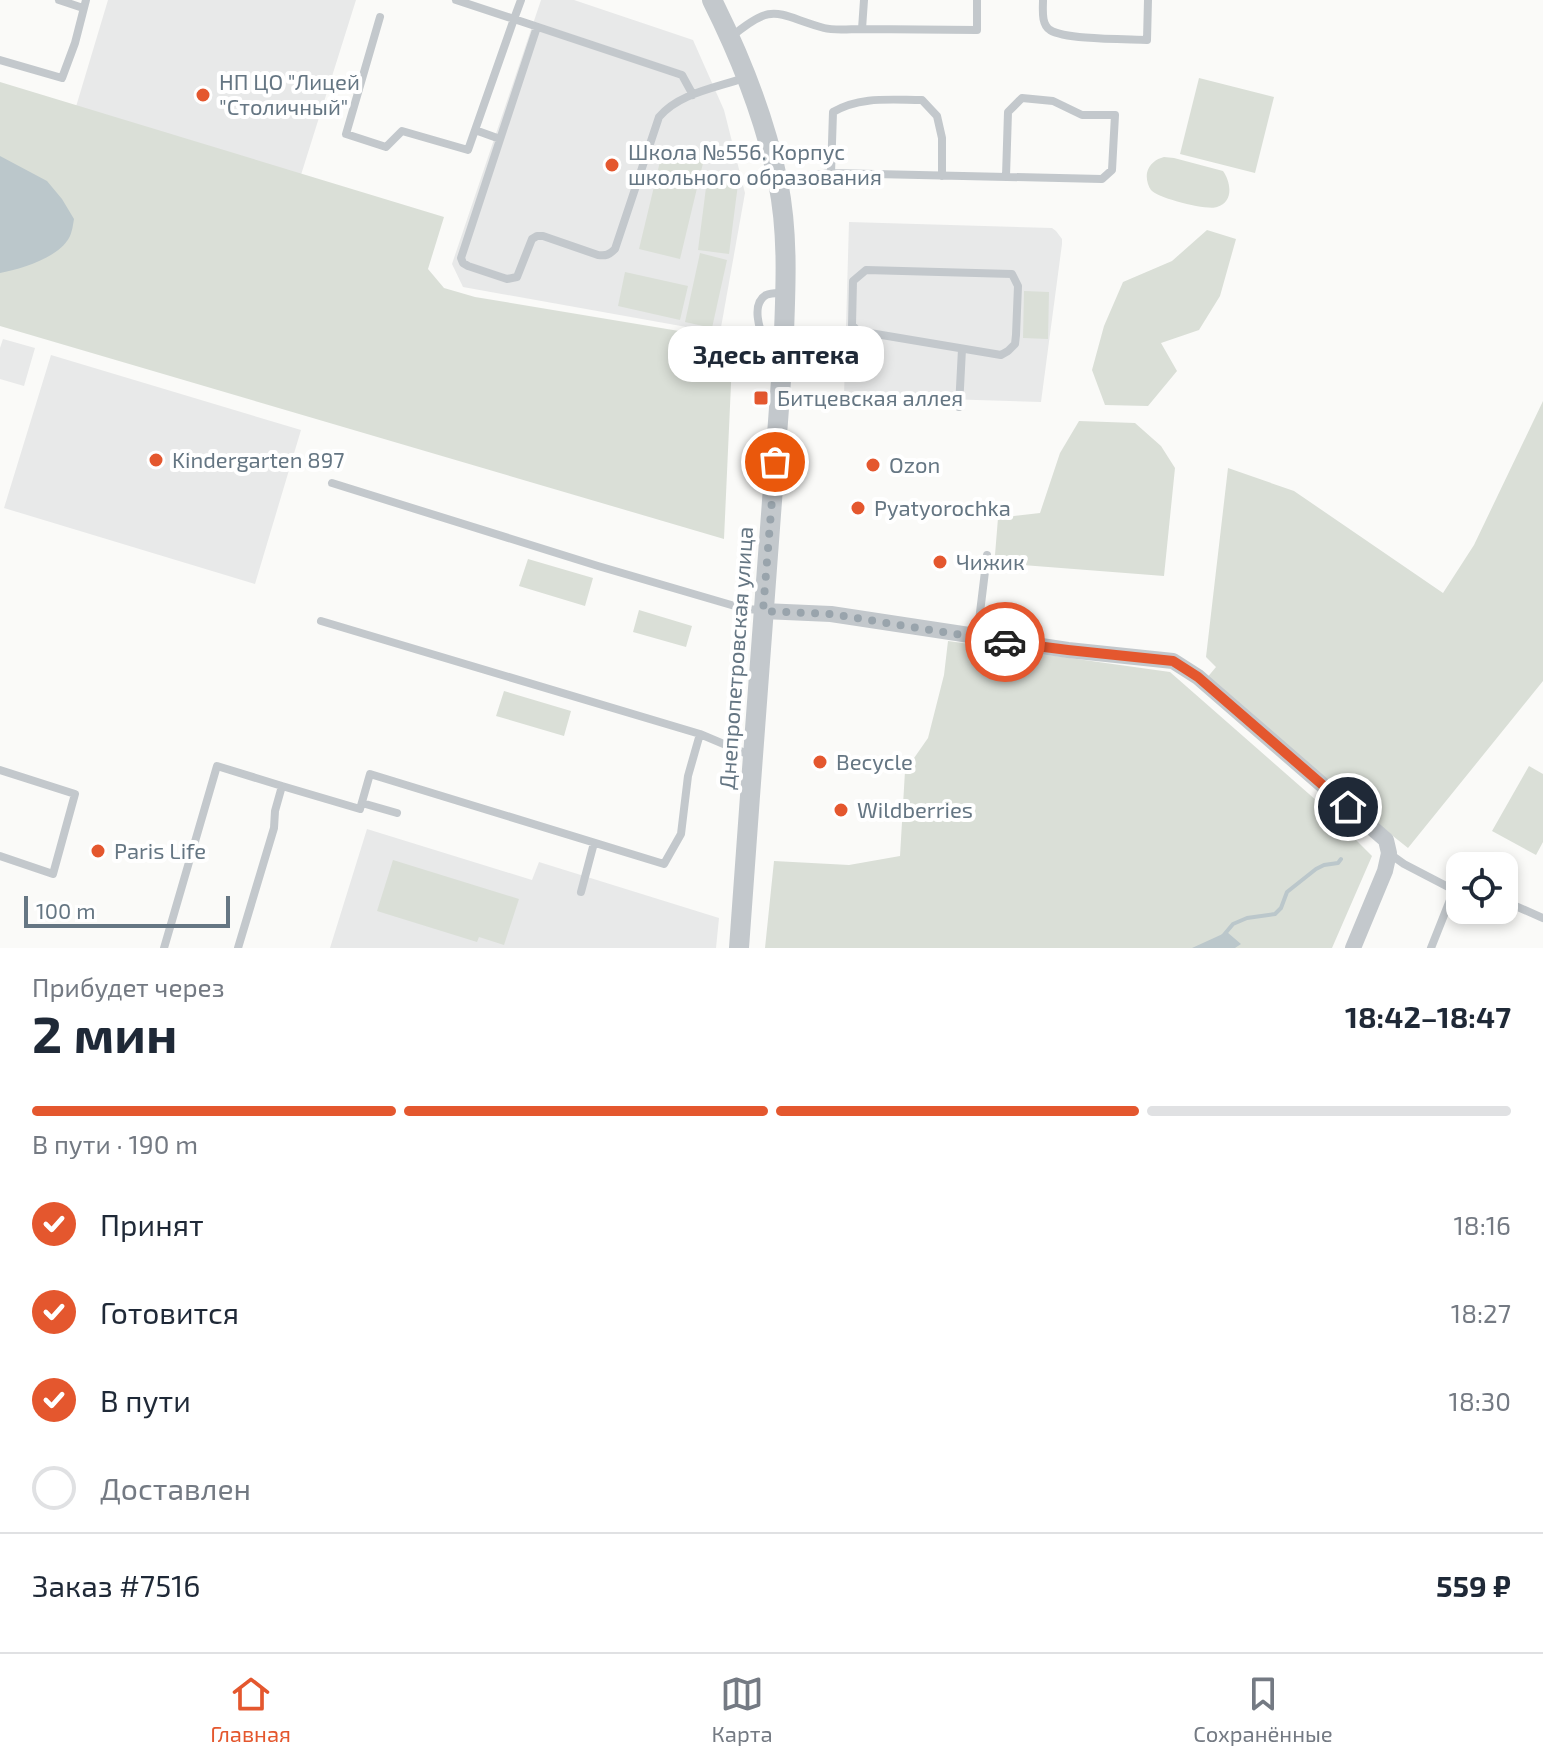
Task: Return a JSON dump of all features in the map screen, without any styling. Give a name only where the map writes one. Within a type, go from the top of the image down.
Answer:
[{"type":"street","name":"Днепропетровская улица","points":[[712,0],[731,37],[760,112],[778,182],[786,294],[739,948]]},
{"type":"street","points":[[763,611],[831,614],[1068,650],[1173,661],[1198,677],[1386,840],[1389,853],[1385,871],[1353,948]]},
{"type":"lane","points":[[0,60],[62,78],[85,4],[59,0]]},
{"type":"lane","points":[[456,0],[682,75],[693,95]]},
{"type":"lane","points":[[380,17],[346,134],[386,147],[402,131],[468,150],[521,0]]},
{"type":"lane","points":[[862,29],[864,0]]},
{"type":"lane","points":[[731,37],[759,16],[773,12],[828,29],[977,30],[977,0]]},
{"type":"lane","points":[[1043,0],[1043,21],[1050,30],[1098,38],[1147,40],[1148,0]]},
{"type":"lane","points":[[537,27],[461,258],[468,266],[507,279],[513,279],[519,273],[532,239],[537,236],[598,255],[611,253],[615,249],[659,117],[674,103],[747,77]]},
{"type":"lane","points":[[778,182],[831,173],[1102,179],[1112,170],[1115,115],[1082,115],[1053,101],[1022,98],[1008,112],[1006,176]]},
{"type":"lane","points":[[831,173],[833,112],[861,100],[922,100],[937,116],[942,138],[942,176]]},
{"type":"lane","points":[[475,130],[500,139]]},
{"type":"lane","points":[[866,270],[1012,274],[1018,291],[1015,344],[1001,355],[962,349],[858,331],[852,325],[853,281],[866,270]]},
{"type":"lane","points":[[959,407],[962,349]]},
{"type":"lane","points":[[332,483],[692,594],[763,611]]},
{"type":"lane","points":[[977,637],[987,555]]},
{"type":"lane","points":[[321,621],[700,734],[753,756]]},
{"type":"lane","points":[[164,948],[217,766],[360,809],[370,774],[664,864],[681,834],[688,776],[700,734]]},
{"type":"lane","points":[[0,770],[75,794],[53,874],[0,856]]},
{"type":"lane","points":[[238,948],[274,828],[282,786]]},
{"type":"lane","points":[[362,803],[397,813]]},
{"type":"lane","points":[[581,892],[594,843]]},
{"type":"lane","points":[[1389,853],[1404,864],[1446,884]]},
{"type":"lane","points":[[1518,907],[1543,918]]},
{"type":"lane","points":[[1431,948],[1446,914]]},
{"type":"shaded area","name":"НП ЦО \"Лицей \"Столичный\"","points":[[108,0],[356,0],[289,213],[66,140]]},
{"type":"shaded area","name":"Школа №556. Корпус школьного образования","points":[[541,0],[574,0],[693,40],[724,110],[745,193],[720,333],[463,287],[452,264]]},
{"type":"shaded area","points":[[1199,78],[1274,97],[1255,173],[1180,154]]},
{"type":"shaded area","points":[[0,82],[444,217],[428,269],[444,288],[475,297],[733,340],[724,539],[0,326]]},
{"type":"shaded area","points":[[663,149],[704,159],[680,259],[639,249]]},
{"type":"shaded area","points":[[0,156],[47,181],[74,219],[69,238],[57,251],[28,265],[0,273]]},
{"type":"shaded area","points":[[1164,157],[1223,171],[1229,186],[1226,201],[1212,208],[1172,200],[1155,193],[1149,186],[1147,173],[1153,162]]},
{"type":"shaded area","points":[[707,180],[738,184],[729,254],[698,250]]},
{"type":"shaded area","points":[[849,222],[1052,228],[1056,231],[1062,244],[1041,402],[844,396]]},
{"type":"shaded area","points":[[1207,230],[1236,239],[1220,296],[1199,330],[1161,343],[1177,371],[1148,406],[1105,405],[1092,370],[1104,326],[1123,282],[1172,261]]},
{"type":"shaded area","points":[[700,253],[727,260],[712,328],[685,322]]},
{"type":"shaded area","points":[[625,272],[688,286],[680,320],[618,306]]},
{"type":"shaded area","points":[[1024,291],[1049,292],[1048,339],[1023,338]]},
{"type":"shaded area","points":[[3,339],[35,348],[24,386],[0,379]]},
{"type":"shaded area","name":"Kindergarten 897","points":[[51,355],[301,430],[255,584],[4,508]]},
{"type":"shaded area","points":[[1543,401],[1543,681],[1408,848],[1206,679],[1216,667],[1206,657],[1228,468],[1294,491],[1443,593],[1474,545]]},
{"type":"shaded area","points":[[1079,421],[1135,423],[1161,446],[1175,468],[1164,576],[1010,564],[995,555],[998,518],[1040,513],[1060,453]]},
{"type":"shaded area","points":[[528,559],[593,578],[585,606],[519,586]]},
{"type":"shaded area","points":[[639,610],[692,626],[686,647],[633,632]]},
{"type":"shaded area","points":[[948,641],[1170,672],[1317,801],[1372,856],[1332,948],[765,948],[774,861],[849,865],[900,856],[905,771],[928,738],[944,675]]},
{"type":"shaded area","points":[[504,691],[571,711],[564,736],[496,716]]},
{"type":"shaded area","points":[[1529,766],[1543,774],[1543,842],[1536,855],[1492,831]]},
{"type":"shaded area","points":[[367,829],[532,880],[539,862],[719,918],[716,948],[330,948]]},
{"type":"shaded area","points":[[393,860],[519,899],[504,945],[479,937],[477,942],[377,911]]},
{"type":"shaded area","points":[[1227,932],[1241,944],[1235,948],[1192,948]]},
{"type":"waterway","points":[[1223,936],[1233,924],[1247,918],[1275,914],[1287,892],[1316,869],[1338,863],[1341,859]]},
{"type":"way so far","points":[[775,462],[763,611],[831,614],[1005,642]]},
{"type":"place","name":"НП ЦО \"Лицей \"Столичный\"","points":[[203,95]]},
{"type":"place","name":"Школа №556. Корпус школьного образования","points":[[612,165]]},
{"type":"place","name":"Битцевская аллея","points":[[761,398]]},
{"type":"place","name":"Kindergarten 897","points":[[156,460]]},
{"type":"place","name":"Здесь аптека","points":[[775,462]]},
{"type":"place","name":"Ozon","points":[[873,465]]},
{"type":"place","name":"Pyatyorochka","points":[[858,508]]},
{"type":"place","name":"Чижик","points":[[940,562]]},
{"type":"place","name":"Becycle","points":[[820,762]]},
{"type":"place","name":"Wildberries","points":[[841,810]]},
{"type":"place","name":"Paris Life","points":[[98,851]]},
{"type":"route","points":[[1005,642],[1173,661],[1198,677],[1348,807]]}]
